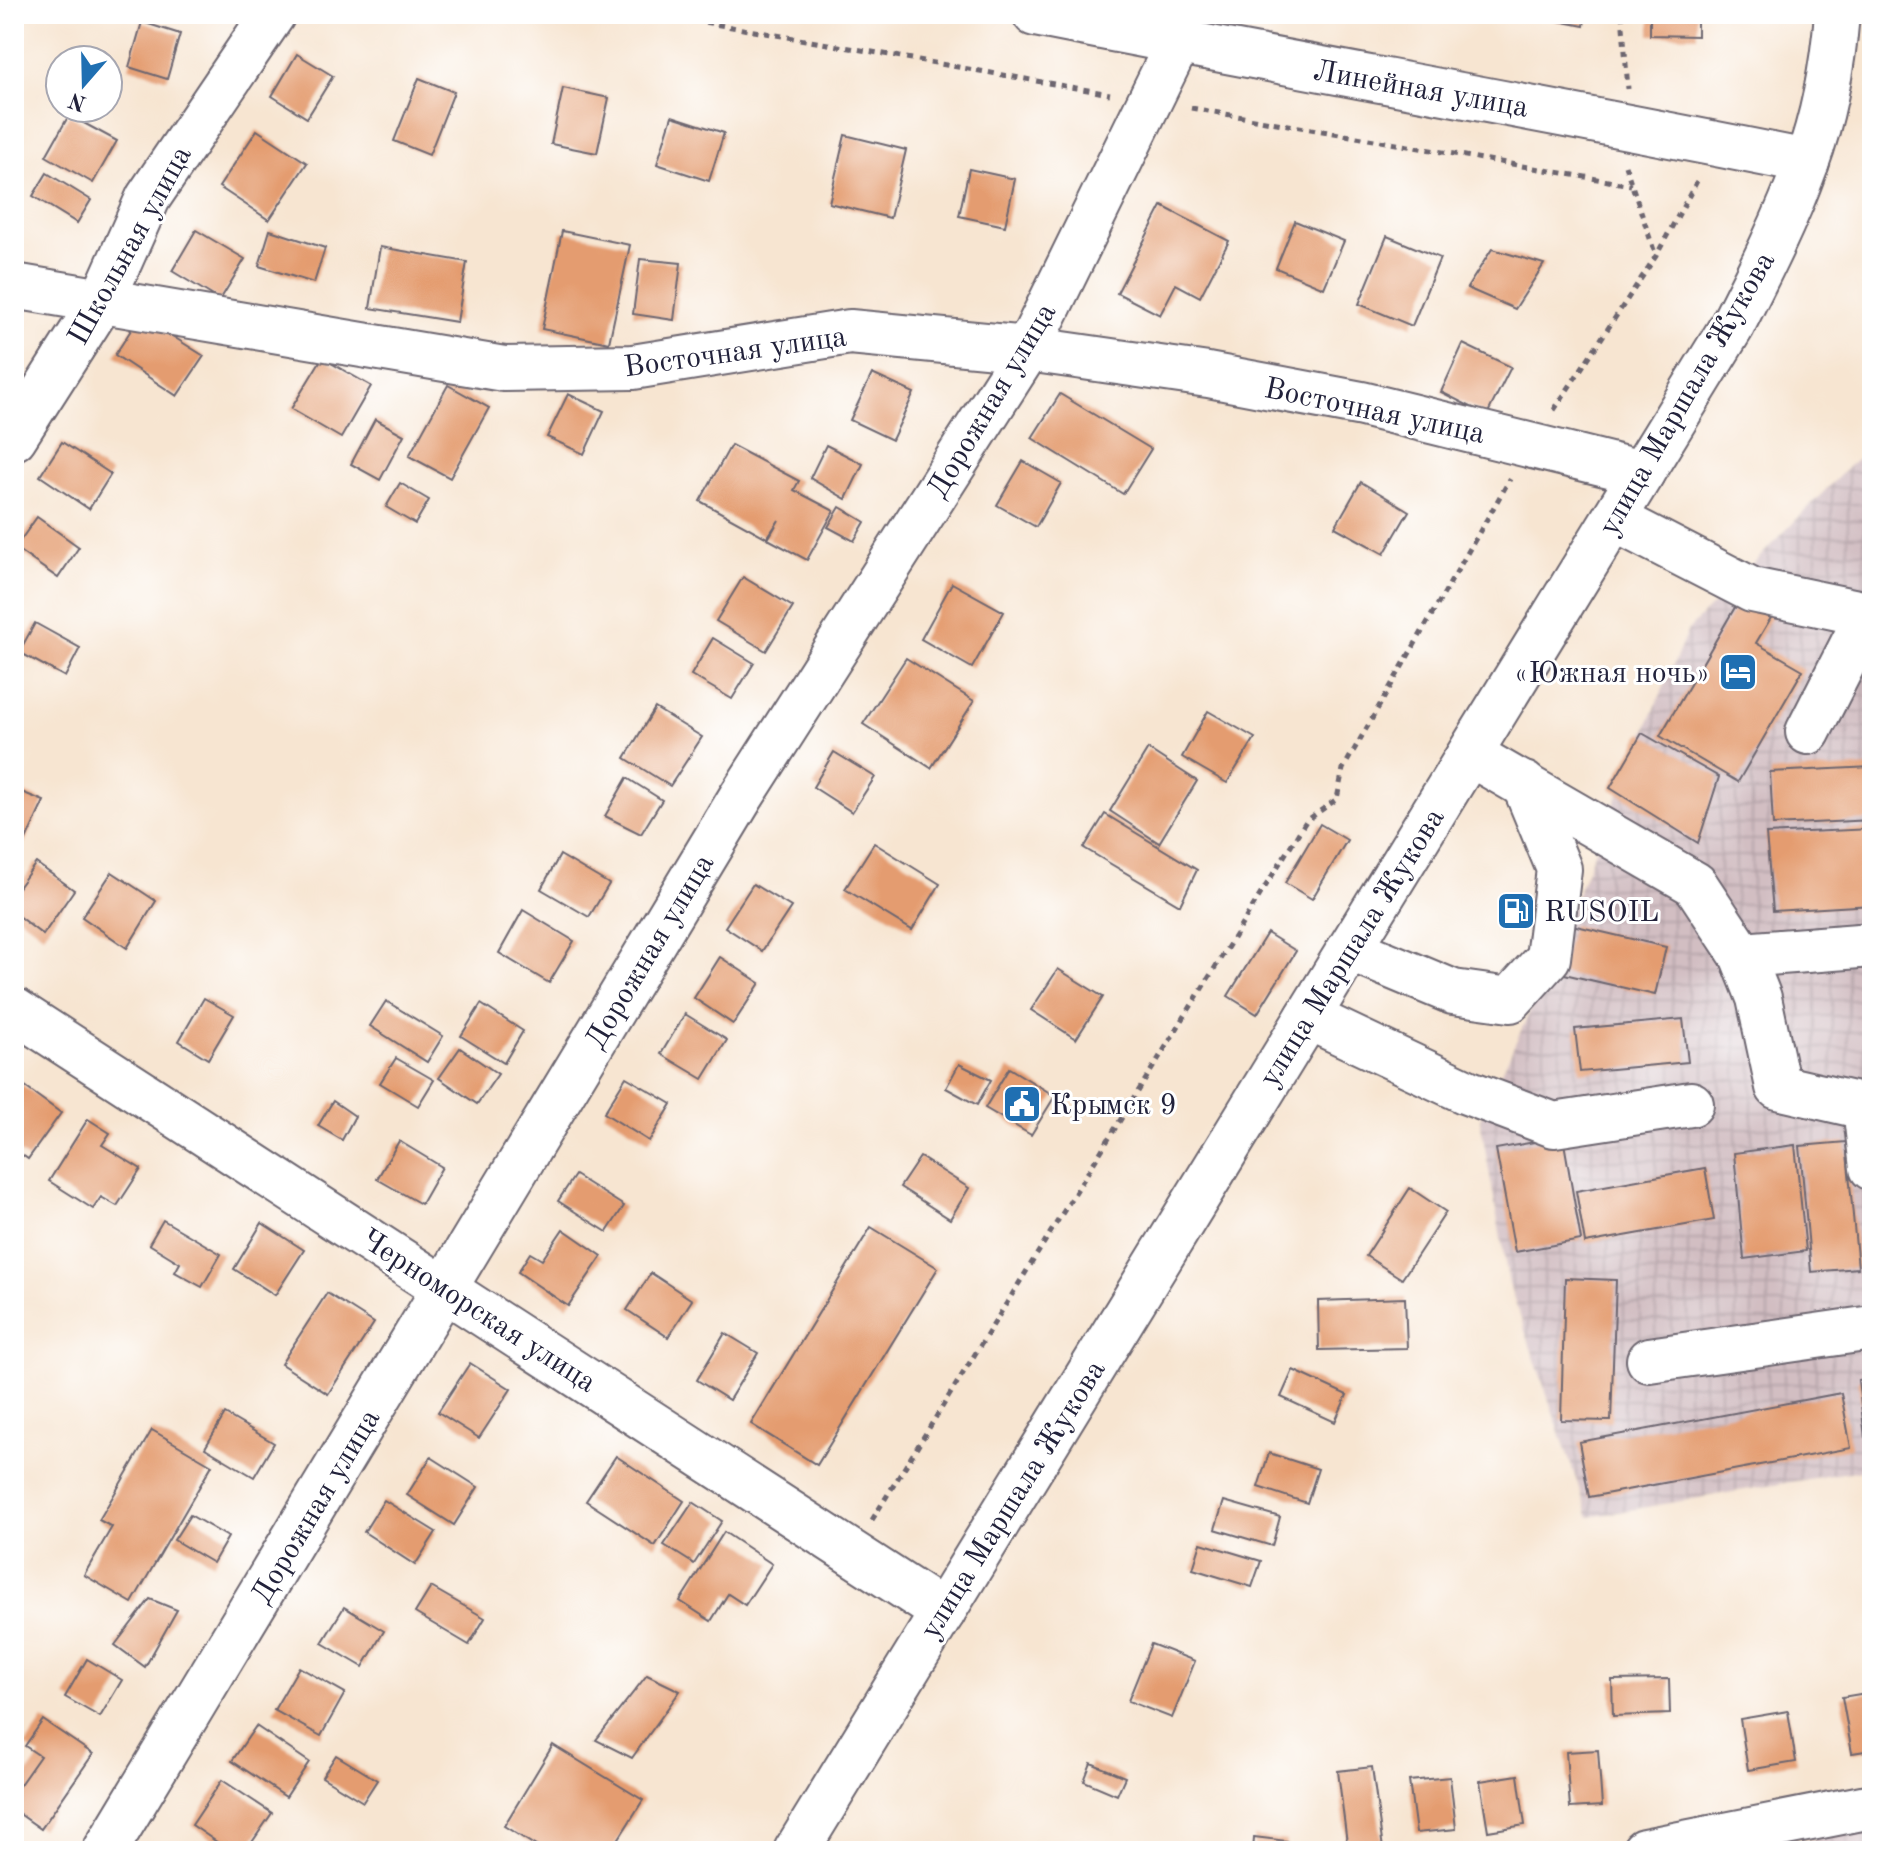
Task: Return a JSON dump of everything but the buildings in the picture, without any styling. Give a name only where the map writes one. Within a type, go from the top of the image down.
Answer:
[{"type":"street","name":"Школьная улица","points":[[14,438],[103,299],[148,198],[273,14]]},
{"type":"street","name":"Линейная улица","points":[[1035,14],[1178,43],[1223,33],[1807,162]]},
{"type":"street","name":"улица Маршала Жукова","points":[[796,1851],[1732,326],[1772,247],[1807,162],[1823,101],[1837,14]]},
{"type":"street","name":"Дорожная улица","points":[[105,1851],[741,797],[1028,349],[1178,43]]},
{"type":"street","name":"Восточная улица","points":[[14,286],[504,369],[633,367],[850,332],[1028,349],[1208,375],[1347,401],[1642,473]]},
{"type":"street","points":[[1614,519],[1752,590],[1870,614],[1808,732]]},
{"type":"street","points":[[1470,754],[1695,884],[1742,955],[1759,998],[1778,1087],[1865,1107],[1872,1168]]},
{"type":"street","points":[[1350,949],[1453,992],[1510,1000],[1548,958],[1559,869],[1524,784]]},
{"type":"street","points":[[1742,955],[1872,945]]},
{"type":"street","points":[[1308,1017],[1467,1092],[1554,1125],[1691,1104]]},
{"type":"street","name":"Черноморская улица","points":[[17,1018],[446,1288],[943,1612]]},
{"type":"street","points":[[1649,1360],[1872,1328]]},
{"type":"street","points":[[1644,1851],[1872,1806]]},
{"type":"path","points":[[852,1553],[1306,821],[1337,799],[1343,769],[1530,445],[1656,256],[1702,171],[1707,142]]},
{"type":"shaded area","points":[[1856,459],[1872,461],[1872,1468],[1589,1517],[1509,1284],[1480,1119],[1539,992],[1580,886],[1688,630]]},
{"type":"shaded area","points":[[1872,1831],[1872,1851],[1760,1851],[1818,1838]]},
{"type":"place","name":"«Южная ночь»","points":[[1738,672]]},
{"type":"place","name":"RUSOIL","points":[[1516,911]]},
{"type":"place","name":"Крымск 9","points":[[1022,1104]]}]
